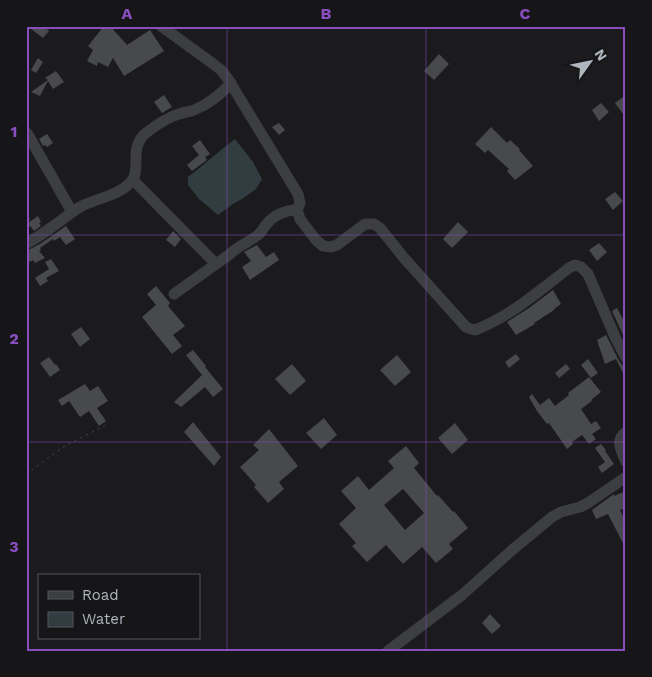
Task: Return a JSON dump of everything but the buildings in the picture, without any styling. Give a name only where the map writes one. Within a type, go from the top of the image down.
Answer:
[{"type":"street","points":[[161,26],[221,70],[231,83],[298,194],[300,203],[297,210],[300,219],[322,246],[332,247],[366,224],[374,224],[380,228],[466,327],[475,330],[502,317],[524,303],[569,268],[575,265],[581,267],[588,274],[626,358]]},
{"type":"street","points":[[26,244],[72,212],[91,202],[103,199],[122,190],[133,180],[136,148],[145,134],[174,116],[204,105],[231,83]]},
{"type":"street","points":[[27,133],[72,212]]},
{"type":"street","points":[[133,180],[216,264]]},
{"type":"street","points":[[174,294],[261,232],[274,217],[284,212],[297,210]]},
{"type":"street","points":[[626,432],[621,436],[619,443],[626,462]]},
{"type":"street","points":[[388,651],[462,595],[552,517],[588,503],[626,477]]},
{"type":"path","points":[[26,212],[29,218],[30,231]]},
{"type":"path","points":[[26,474],[64,446],[106,425]]},
{"type":"water","points":[[235,139],[253,162],[262,179],[256,189],[218,215],[199,199],[188,185],[188,177]]}]
